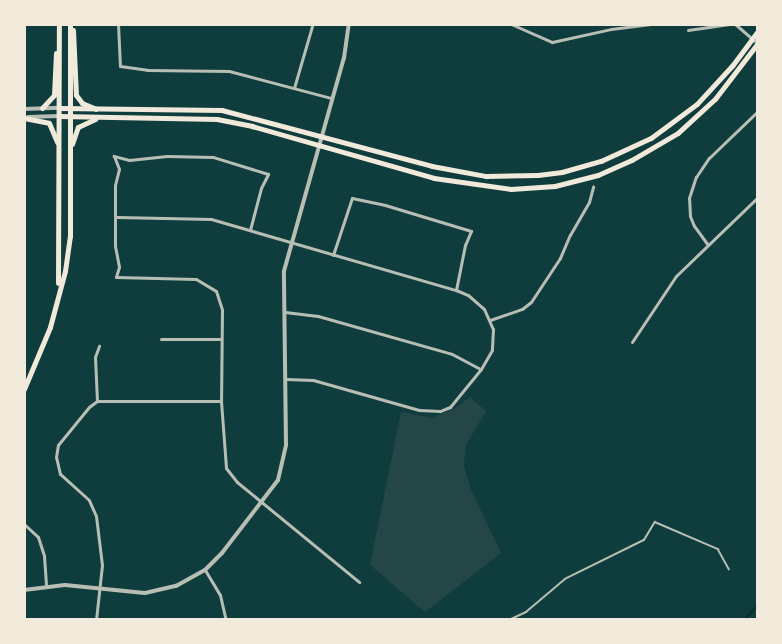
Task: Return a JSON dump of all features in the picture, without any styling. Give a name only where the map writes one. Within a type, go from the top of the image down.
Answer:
[{"type":"main road","points":[[58,24],[60,108],[58,293]]},
{"type":"main road","points":[[42,108],[54,95],[58,24]]},
{"type":"main road","points":[[24,389],[50,327],[65,271],[70,236],[71,24]]},
{"type":"main road","points":[[71,24],[76,96],[82,103],[96,109]]},
{"type":"main road","points":[[60,108],[222,110],[432,166],[486,176],[562,172],[601,161],[651,138],[698,104],[758,31]]},
{"type":"main road","points":[[60,116],[94,119],[217,119],[252,126],[445,180],[511,189],[555,186],[598,175],[632,160],[678,134],[715,99],[758,43]]},
{"type":"main road","points":[[24,118],[49,123],[59,148]]},
{"type":"main road","points":[[70,152],[78,127],[94,119]]},
{"type":"street","points":[[118,24],[120,66],[147,70],[229,71],[332,98]]},
{"type":"street","points":[[24,590],[46,585],[98,588],[133,594],[154,592],[176,586],[205,570],[278,480],[285,460],[284,271],[344,58],[349,24]]},
{"type":"street","points":[[511,24],[552,42],[611,29],[651,24]]},
{"type":"street","points":[[688,30],[730,24]]},
{"type":"street","points":[[735,24],[758,43]]},
{"type":"street","points":[[294,88],[312,26]]},
{"type":"street","points":[[24,109],[60,108]]},
{"type":"street","points":[[708,245],[694,226],[690,216],[689,198],[696,177],[709,158],[758,111]]},
{"type":"street","points":[[24,118],[60,116]]},
{"type":"street","points":[[250,230],[261,188],[268,174],[213,157],[167,156],[129,160],[114,156],[119,169],[115,185],[115,246],[119,267],[116,277],[195,279],[212,286],[221,301],[221,401],[226,468],[237,482],[359,582]]},
{"type":"street","points":[[490,320],[522,309],[531,302],[560,258],[589,202],[593,187]]},
{"type":"street","points":[[333,256],[352,198],[385,205],[471,231],[465,245],[456,291]]},
{"type":"street","points":[[633,342],[676,276],[758,198]]},
{"type":"street","points":[[116,217],[200,218],[250,230],[456,291],[477,302],[490,320],[494,339],[481,369],[450,406],[428,412],[313,380],[286,379]]},
{"type":"street","points":[[285,312],[318,316],[452,354],[481,369]]},
{"type":"street","points":[[161,339],[220,339]]},
{"type":"street","points":[[97,401],[95,357],[99,346]]},
{"type":"street","points":[[96,620],[102,565],[94,508],[60,474],[56,457],[58,445],[89,407],[97,401],[221,401]]},
{"type":"street","points":[[24,524],[38,537],[44,556],[46,585]]},
{"type":"street","points":[[205,570],[220,595],[226,620]]},
{"type":"lane","points":[[509,620],[526,612],[566,579],[644,540],[655,522],[718,549],[729,569]]},
{"type":"shaded area","points":[[470,397],[486,411],[466,445],[464,465],[471,490],[501,553],[425,612],[370,565],[401,412],[432,418],[455,408]]},
{"type":"waterway","points":[[744,620],[758,605]]}]
